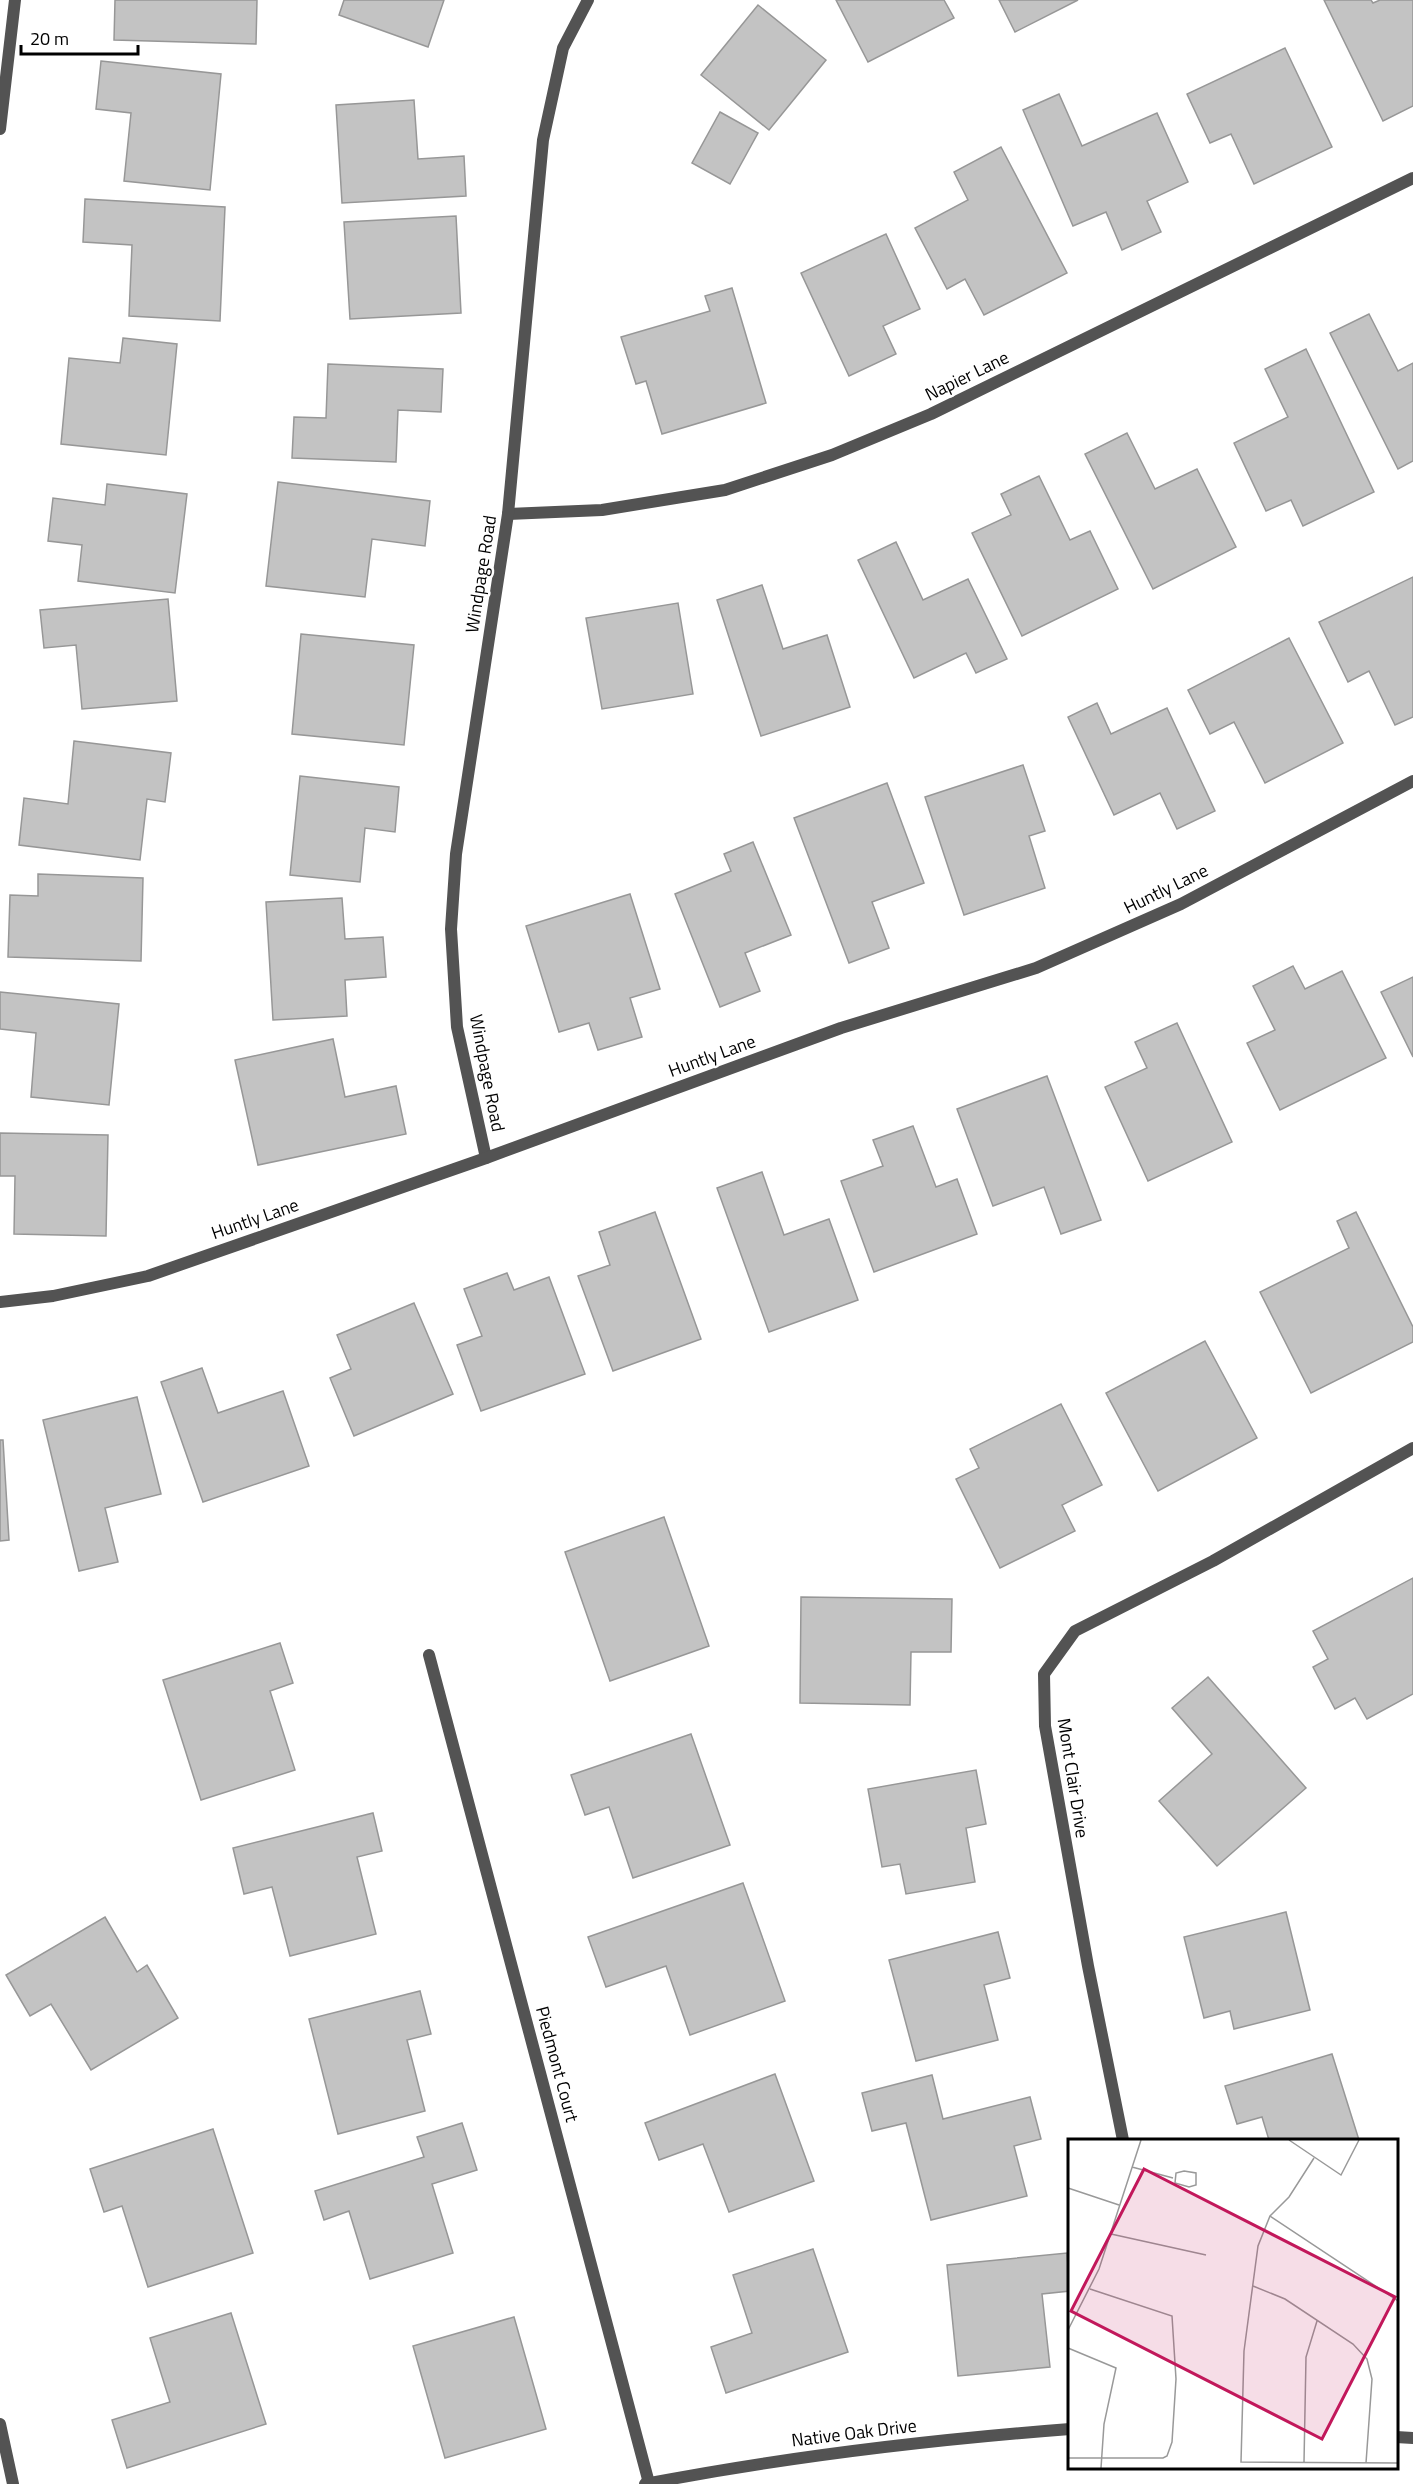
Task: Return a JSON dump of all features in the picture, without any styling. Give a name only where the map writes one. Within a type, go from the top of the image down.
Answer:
[{"type":"street","points":[[0,129],[15,0]]},
{"type":"street","name":"Windpage Road","points":[[486,1158],[457,1027],[451,928],[456,854],[508,514],[543,140],[562,48],[588,0]]},
{"type":"street","name":"Napier Lane","points":[[508,514],[602,510],[725,490],[832,455],[931,414],[1413,178]]},
{"type":"street","name":"Huntly Lane","points":[[0,1302],[53,1296],[148,1276],[486,1158],[841,1028],[1036,968],[1181,904],[1413,781]]},
{"type":"street","name":"Mont Clair Drive","points":[[1123,2139],[1044,1726],[1044,1674],[1075,1631],[1213,1561],[1413,1448]]},
{"type":"street","name":"Piedmont Court","points":[[429,1655],[647,2484]]},
{"type":"street","points":[[0,2424],[13,2484]]},
{"type":"street","name":"Native Oak Drive","points":[[647,2484],[765,2463],[969,2437],[1068,2429]]},
{"type":"street","points":[[1398,2437],[1413,2438]]},
{"type":"building","points":[[115,0],[257,0],[256,44],[114,40]]},
{"type":"building","points":[[344,0],[444,0],[428,47],[339,15]]},
{"type":"building","points":[[836,0],[944,0],[954,18],[868,62]]},
{"type":"building","points":[[999,0],[1078,0],[1015,32]]},
{"type":"building","points":[[1324,0],[1371,0],[1373,3],[1380,0],[1413,0],[1413,106],[1383,121]]},
{"type":"building","points":[[758,5],[826,60],[769,130],[701,75]]},
{"type":"building","points":[[1285,48],[1332,147],[1254,184],[1231,134],[1210,143],[1187,94]]},
{"type":"building","points":[[101,61],[221,74],[210,190],[124,181],[131,113],[96,109]]},
{"type":"building","points":[[1059,94],[1082,146],[1157,113],[1188,182],[1147,201],[1161,232],[1122,250],[1106,212],[1073,226],[1023,110]]},
{"type":"building","points":[[414,100],[418,159],[464,156],[466,196],[342,203],[336,105]]},
{"type":"building","points":[[720,112],[758,133],[730,184],[692,163]]},
{"type":"building","points":[[1001,147],[1067,273],[984,315],[965,279],[947,289],[915,228],[968,200],[954,172]]},
{"type":"building","points":[[85,199],[225,207],[220,321],[129,316],[132,245],[83,242]]},
{"type":"building","points":[[456,216],[461,313],[350,319],[344,222]]},
{"type":"building","points":[[886,234],[920,309],[883,326],[896,354],[849,376],[801,273]]},
{"type":"building","points":[[732,288],[766,403],[662,434],[646,381],[636,384],[621,337],[710,311],[705,296]]},
{"type":"building","points":[[1369,314],[1398,371],[1413,363],[1413,461],[1398,469],[1330,333]]},
{"type":"building","points":[[123,338],[177,344],[166,455],[61,444],[69,358],[120,363]]},
{"type":"building","points":[[1306,349],[1374,492],[1303,526],[1291,500],[1266,511],[1234,443],[1288,417],[1265,369]]},
{"type":"building","points":[[328,364],[443,369],[441,412],[398,410],[396,462],[292,458],[294,417],[326,418]]},
{"type":"building","points":[[1127,433],[1155,489],[1197,469],[1236,547],[1153,589],[1085,454]]},
{"type":"building","points":[[1039,476],[1070,540],[1090,531],[1118,589],[1022,636],[972,533],[1011,515],[1001,494]]},
{"type":"building","points":[[278,482],[430,501],[425,546],[372,539],[365,597],[266,586]]},
{"type":"building","points":[[107,484],[187,494],[175,593],[78,581],[82,545],[48,541],[53,498],[105,505]]},
{"type":"building","points":[[896,542],[923,600],[968,579],[1007,659],[976,673],[966,653],[914,678],[858,560]]},
{"type":"building","points":[[1413,577],[1413,717],[1395,725],[1369,671],[1348,682],[1319,622]]},
{"type":"building","points":[[762,585],[783,649],[827,635],[850,707],[761,736],[717,600]]},
{"type":"building","points":[[168,599],[177,701],[82,709],[76,645],[44,648],[40,610]]},
{"type":"building","points":[[678,603],[693,694],[602,709],[586,618]]},
{"type":"building","points":[[301,634],[414,645],[404,745],[292,734]]},
{"type":"building","points":[[1289,638],[1343,743],[1265,783],[1234,722],[1210,734],[1188,690]]},
{"type":"building","points":[[1097,703],[1111,734],[1167,708],[1215,811],[1177,829],[1160,793],[1114,815],[1068,717]]},
{"type":"building","points":[[74,741],[171,753],[165,802],[147,799],[140,860],[19,845],[24,798],[68,804]]},
{"type":"building","points":[[1023,765],[1045,831],[1029,836],[1045,888],[964,915],[925,797]]},
{"type":"building","points":[[300,776],[399,787],[395,832],[365,828],[360,882],[290,875]]},
{"type":"building","points":[[887,783],[924,883],[872,902],[889,948],[849,963],[794,818]]},
{"type":"building","points":[[753,842],[791,935],[745,953],[760,991],[720,1007],[675,894],[731,871],[724,854]]},
{"type":"building","points":[[38,874],[143,878],[141,961],[8,957],[10,895],[38,896]]},
{"type":"building","points":[[630,894],[660,989],[630,998],[642,1037],[598,1050],[589,1023],[559,1032],[526,926]]},
{"type":"building","points":[[342,898],[345,939],[383,937],[386,977],[345,980],[347,1016],[273,1020],[266,902]]},
{"type":"building","points":[[1293,966],[1305,989],[1342,971],[1386,1058],[1280,1110],[1247,1043],[1275,1030],[1253,986]]},
{"type":"building","points":[[1413,977],[1413,1057],[1381,992]]},
{"type":"building","points":[[0,992],[119,1004],[109,1105],[31,1097],[36,1033],[0,1029]]},
{"type":"building","points":[[1177,1023],[1232,1142],[1148,1181],[1105,1087],[1147,1068],[1135,1042]]},
{"type":"building","points":[[333,1039],[345,1097],[396,1086],[406,1134],[258,1165],[235,1060]]},
{"type":"building","points":[[1047,1076],[1101,1220],[1061,1234],[1044,1187],[993,1206],[957,1109]]},
{"type":"building","points":[[913,1126],[936,1187],[957,1179],[977,1234],[874,1272],[841,1181],[883,1166],[873,1140]]},
{"type":"building","points":[[0,1133],[108,1135],[106,1236],[14,1234],[15,1176],[0,1176]]},
{"type":"building","points":[[762,1172],[784,1235],[829,1219],[858,1300],[769,1332],[717,1188]]},
{"type":"building","points":[[655,1212],[701,1339],[613,1371],[578,1276],[610,1265],[599,1232]]},
{"type":"building","points":[[1356,1212],[1413,1327],[1413,1342],[1311,1393],[1260,1292],[1349,1248],[1337,1221]]},
{"type":"building","points":[[507,1273],[514,1290],[549,1277],[585,1374],[481,1411],[457,1345],[482,1336],[464,1289]]},
{"type":"building","points":[[414,1303],[453,1394],[354,1436],[330,1378],[351,1369],[337,1335]]},
{"type":"building","points":[[1205,1341],[1257,1438],[1158,1491],[1106,1393]]},
{"type":"building","points":[[202,1368],[218,1413],[283,1391],[309,1466],[203,1502],[161,1382]]},
{"type":"building","points":[[137,1397],[161,1494],[105,1508],[118,1562],[79,1571],[43,1420]]},
{"type":"building","points":[[1061,1404],[1102,1485],[1062,1505],[1075,1531],[1000,1568],[956,1479],[979,1468],[970,1449]]},
{"type":"building","points":[[0,1440],[3,1440],[9,1540],[0,1541]]},
{"type":"building","points":[[664,1517],[709,1646],[610,1681],[565,1552]]},
{"type":"building","points":[[1413,1578],[1413,1694],[1367,1719],[1355,1698],[1335,1709],[1313,1667],[1328,1659],[1313,1631]]},
{"type":"building","points":[[801,1597],[952,1599],[951,1652],[911,1652],[910,1705],[800,1703]]},
{"type":"building","points":[[280,1643],[293,1683],[270,1691],[295,1770],[201,1800],[163,1680]]},
{"type":"building","points":[[1208,1677],[1306,1788],[1217,1866],[1159,1801],[1212,1754],[1172,1708]]},
{"type":"building","points":[[691,1734],[730,1845],[633,1878],[609,1807],[585,1815],[571,1775]]},
{"type":"building","points":[[976,1770],[986,1824],[966,1828],[975,1882],[906,1894],[900,1864],[882,1867],[868,1789]]},
{"type":"building","points":[[373,1813],[382,1851],[357,1857],[376,1934],[290,1956],[272,1887],[244,1894],[233,1848]]},
{"type":"building","points":[[743,1883],[785,2001],[690,2035],[666,1966],[606,1987],[588,1937]]},
{"type":"building","points":[[1286,1912],[1310,2010],[1234,2029],[1230,2011],[1204,2018],[1184,1937]]},
{"type":"building","points":[[105,1917],[137,1972],[147,1965],[178,2018],[91,2070],[51,2004],[30,2016],[6,1975]]},
{"type":"building","points":[[998,1932],[1010,1978],[984,1985],[998,2040],[916,2061],[889,1960]]},
{"type":"building","points":[[420,1991],[431,2034],[407,2040],[425,2111],[338,2134],[309,2019]]},
{"type":"building","points":[[1332,2054],[1359,2139],[1269,2139],[1262,2117],[1237,2124],[1225,2086]]},
{"type":"building","points":[[775,2074],[814,2181],[729,2212],[703,2144],[659,2160],[645,2123]]},
{"type":"building","points":[[932,2075],[943,2119],[1030,2097],[1041,2139],[1014,2146],[1027,2196],[931,2220],[906,2123],[872,2131],[862,2093]]},
{"type":"building","points":[[462,2123],[477,2170],[432,2184],[453,2253],[370,2279],[349,2211],[324,2220],[315,2191],[424,2157],[417,2137]]},
{"type":"building","points":[[213,2129],[253,2253],[148,2287],[122,2206],[104,2212],[90,2169]]},
{"type":"building","points":[[813,2249],[848,2352],[726,2393],[711,2347],[752,2333],[733,2275]]},
{"type":"building","points":[[1067,2253],[1068,2291],[1042,2294],[1050,2367],[958,2376],[947,2265]]},
{"type":"building","points":[[231,2313],[266,2424],[127,2468],[112,2420],[170,2402],[150,2338]]},
{"type":"building","points":[[514,2317],[546,2429],[445,2458],[413,2346]]}]
